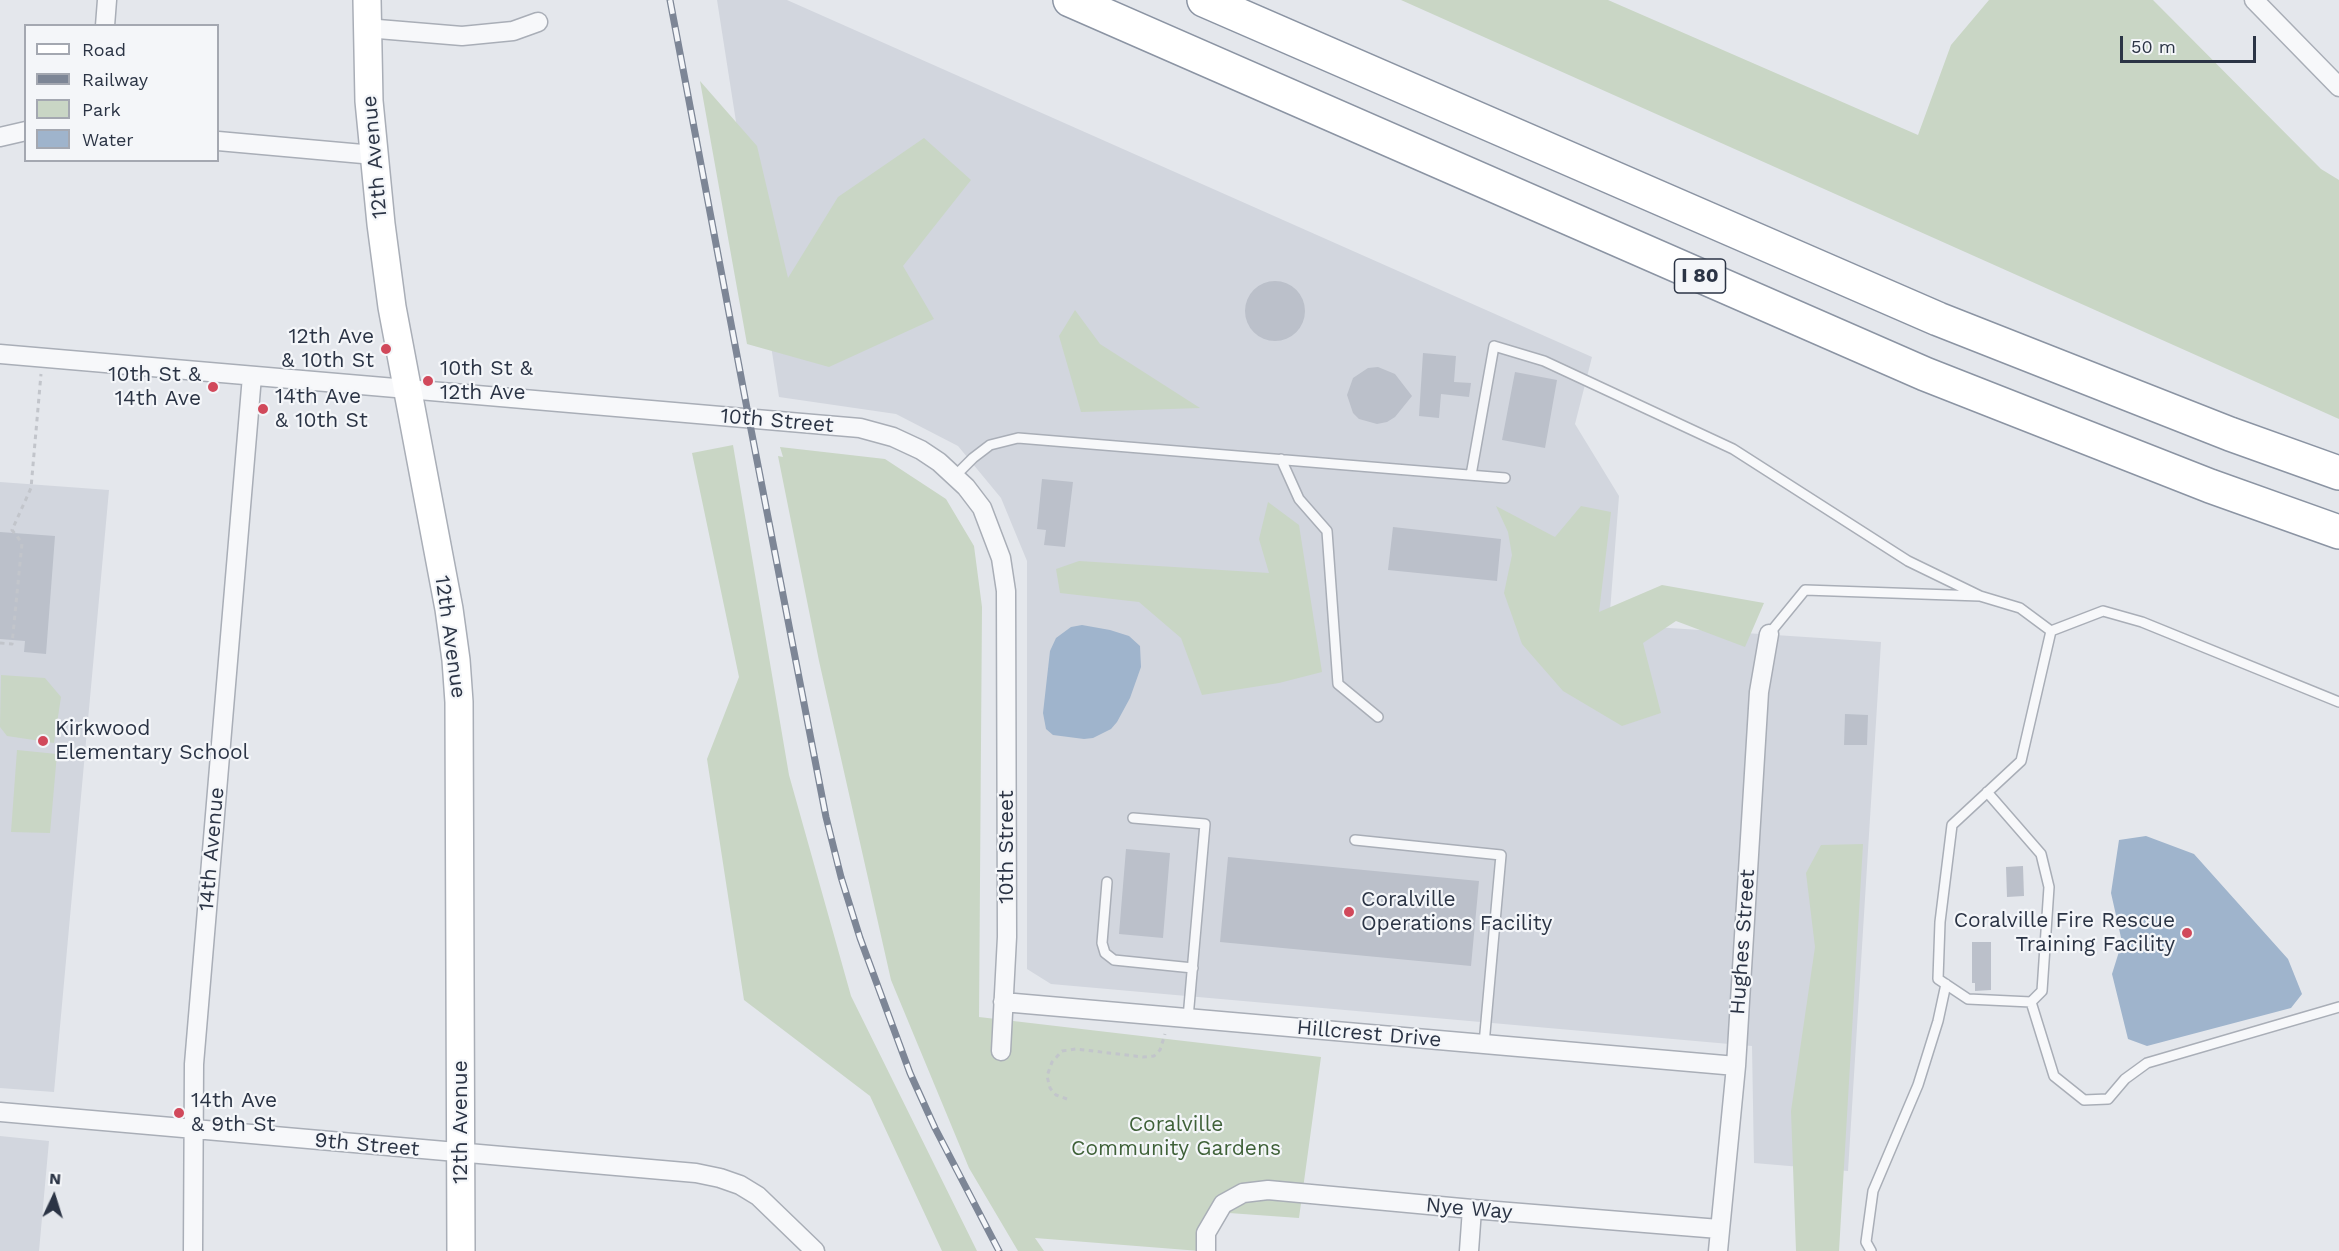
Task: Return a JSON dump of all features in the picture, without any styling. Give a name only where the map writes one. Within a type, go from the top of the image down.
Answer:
[{"type":"highway","name":"I 80","points":[[1070,0],[1925,374],[2210,486],[2339,532]]},
{"type":"highway","name":"I 80","points":[[1204,0],[1938,319],[2230,434],[2339,473]]},
{"type":"main road","name":"12th Avenue","points":[[367,0],[366,28],[374,155],[392,307],[449,609],[456,660],[459,714],[461,1251]]},
{"type":"street","points":[[105,24],[107,0]]},
{"type":"street","points":[[2254,0],[2339,87]]},
{"type":"street","points":[[366,28],[462,36],[513,31],[538,22]]},
{"type":"street","points":[[0,137],[24,131]]},
{"type":"street","points":[[219,141],[374,155]]},
{"type":"street","name":"10th Street","points":[[0,354],[860,428],[893,437],[921,450],[955,476],[982,508],[992,528],[1001,558],[1006,591],[1007,937],[1001,1051]]},
{"type":"street","name":"14th Avenue","points":[[193,1251],[194,1064],[252,376]]},
{"type":"street","name":"Hughes Street","points":[[1718,1251],[1736,1066],[1759,692],[1769,634]]},
{"type":"street","name":"Hillcrest Drive","points":[[1003,1002],[1736,1066]]},
{"type":"street","name":"9th Street","points":[[0,1112],[696,1173],[740,1185],[758,1196],[815,1251]]},
{"type":"street","name":"Nye Way","points":[[1206,1251],[1206,1233],[1222,1204],[1243,1193],[1268,1190],[1719,1229]]},
{"type":"street","points":[[1469,1251],[1472,1209]]},
{"type":"lane","points":[[1471,475],[1494,346],[1544,361],[1733,450],[1908,561],[1980,596],[2020,608],[2051,631]]},
{"type":"lane","points":[[955,476],[990,445],[1017,438],[1504,478]]},
{"type":"lane","points":[[1281,459],[1299,499],[1327,531],[1338,684],[1378,717]]},
{"type":"lane","points":[[1769,634],[1805,590],[1980,596]]},
{"type":"lane","points":[[2051,631],[2103,611],[2142,622],[2339,702]]},
{"type":"lane","points":[[1987,792],[2041,854],[2049,887],[2042,991],[2031,1002],[1968,999],[1938,979],[1940,922],[1952,825],[1987,792],[2021,761],[2051,631]]},
{"type":"lane","points":[[1133,818],[1205,824],[1188,1018]]},
{"type":"lane","points":[[1355,840],[1501,855],[1484,1044]]},
{"type":"lane","points":[[1107,882],[1102,943],[1105,953],[1114,960],[1192,968]]},
{"type":"lane","points":[[1871,1251],[1866,1242],[1873,1191],[1918,1085],[1938,1021],[1946,984]]},
{"type":"lane","points":[[2031,1002],[2054,1076],[2084,1100],[2108,1099],[2125,1079],[2147,1064],[2339,1007]]},
{"type":"path","points":[[0,643],[12,644],[22,543],[12,530],[31,488],[42,358]]},
{"type":"path","points":[[1067,1099],[1056,1095],[1050,1088],[1047,1076],[1052,1062],[1062,1051],[1076,1049],[1143,1057],[1154,1056],[1165,1040],[1167,1016]]},
{"type":"shaded area","points":[[717,0],[787,0],[1592,357],[1575,424],[1619,496],[1609,624],[1881,642],[1848,1171],[1754,1163],[1752,1046],[1051,984],[1027,969],[1027,561],[1001,498],[958,446],[896,414],[779,397]]},
{"type":"shaded area","name":"Kirkwood Elementary School","points":[[0,482],[109,490],[54,1092],[0,1088]]},
{"type":"shaded area","points":[[0,1136],[49,1141],[39,1251],[0,1251]]},
{"type":"green space","points":[[1401,0],[1608,0],[1918,135],[1951,45],[1989,0],[2153,0],[2321,169],[2339,180],[2339,419]]},
{"type":"green space","points":[[700,81],[757,146],[788,278],[838,197],[924,138],[971,180],[903,266],[934,319],[829,367],[747,344]]},
{"type":"green space","points":[[1075,310],[1100,344],[1200,408],[1081,412],[1059,336]]},
{"type":"green space","points":[[733,445],[789,775],[851,996],[977,1251],[942,1251],[870,1096],[744,1000],[707,759],[739,677],[692,453]]},
{"type":"green space","name":"Coralville Community Gardens","points":[[780,447],[885,459],[946,499],[974,546],[982,607],[979,1017],[1321,1057],[1299,1218],[1229,1213],[1200,1251],[1035,1238],[1044,1251],[1018,1251],[969,1168],[891,980],[819,661],[778,456],[783,457]]},
{"type":"green space","points":[[1268,502],[1299,525],[1322,672],[1279,683],[1202,695],[1181,638],[1139,602],[1060,593],[1056,569],[1079,561],[1269,573],[1259,539]]},
{"type":"green space","points":[[1496,506],[1555,537],[1581,506],[1611,512],[1599,612],[1662,585],[1764,603],[1745,647],[1676,621],[1643,643],[1661,713],[1622,726],[1563,691],[1522,644],[1504,593],[1512,555],[1508,532]]},
{"type":"green space","points":[[1,675],[45,678],[61,697],[54,743],[7,736],[0,727]]},
{"type":"green space","points":[[17,750],[57,754],[50,833],[11,832]]},
{"type":"green space","points":[[1863,844],[1839,1251],[1796,1251],[1791,1111],[1815,947],[1806,873],[1821,845]]},
{"type":"water","points":[[1082,625],[1129,636],[1140,646],[1141,667],[1130,698],[1117,722],[1111,729],[1093,738],[1084,739],[1053,735],[1046,729],[1043,713],[1050,651],[1056,638],[1071,627]]},
{"type":"water","points":[[2146,836],[2194,854],[2288,959],[2302,994],[2291,1008],[2147,1046],[2128,1039],[2112,974],[2122,942],[2111,893],[2119,840]]},
{"type":"building","points":[[1275,281],[1292,286],[1300,294],[1305,311],[1300,328],[1292,336],[1275,341],[1258,336],[1250,328],[1245,311],[1250,294],[1258,286]]},
{"type":"building","points":[[1423,353],[1456,356],[1454,382],[1471,383],[1469,397],[1441,394],[1439,418],[1419,416]]},
{"type":"building","points":[[1378,367],[1395,374],[1412,396],[1395,417],[1377,424],[1359,419],[1353,413],[1347,395],[1353,378],[1368,368]]},
{"type":"building","points":[[1515,372],[1557,380],[1545,448],[1502,440]]},
{"type":"building","points":[[1042,479],[1073,482],[1065,547],[1044,545],[1046,530],[1037,529]]},
{"type":"building","points":[[1393,527],[1501,539],[1497,581],[1388,570]]},
{"type":"building","points":[[0,532],[55,536],[46,654],[24,652],[25,641],[0,639]]},
{"type":"building","points":[[1845,714],[1868,715],[1867,745],[1844,745]]},
{"type":"building","points":[[1126,849],[1170,853],[1163,938],[1119,934]]},
{"type":"building","name":"Coralville Operations Facility","points":[[1228,857],[1479,881],[1471,966],[1220,942]]},
{"type":"building","points":[[2023,866],[2024,896],[2007,897],[2006,867]]},
{"type":"building","points":[[1972,942],[1991,942],[1991,990],[1975,991],[1975,983],[1972,983]]},
{"type":"railway","points":[[670,0],[826,817],[841,877],[860,938],[910,1073],[935,1128],[999,1251]]},
{"type":"place","name":"12th Ave & 10th St","points":[[386,349]]},
{"type":"place","name":"10th St & 12th Ave","points":[[428,381]]},
{"type":"place","name":"10th St & 14th Ave","points":[[213,387]]},
{"type":"place","name":"14th Ave & 10th St","points":[[263,409]]},
{"type":"place","name":"Kirkwood Elementary School","points":[[43,741]]},
{"type":"place","name":"Coralville Operations Facility","points":[[1349,912]]},
{"type":"place","name":"Coralville Fire Rescue Training Facility","points":[[2187,933]]},
{"type":"place","name":"14th Ave & 9th St","points":[[179,1113]]}]
